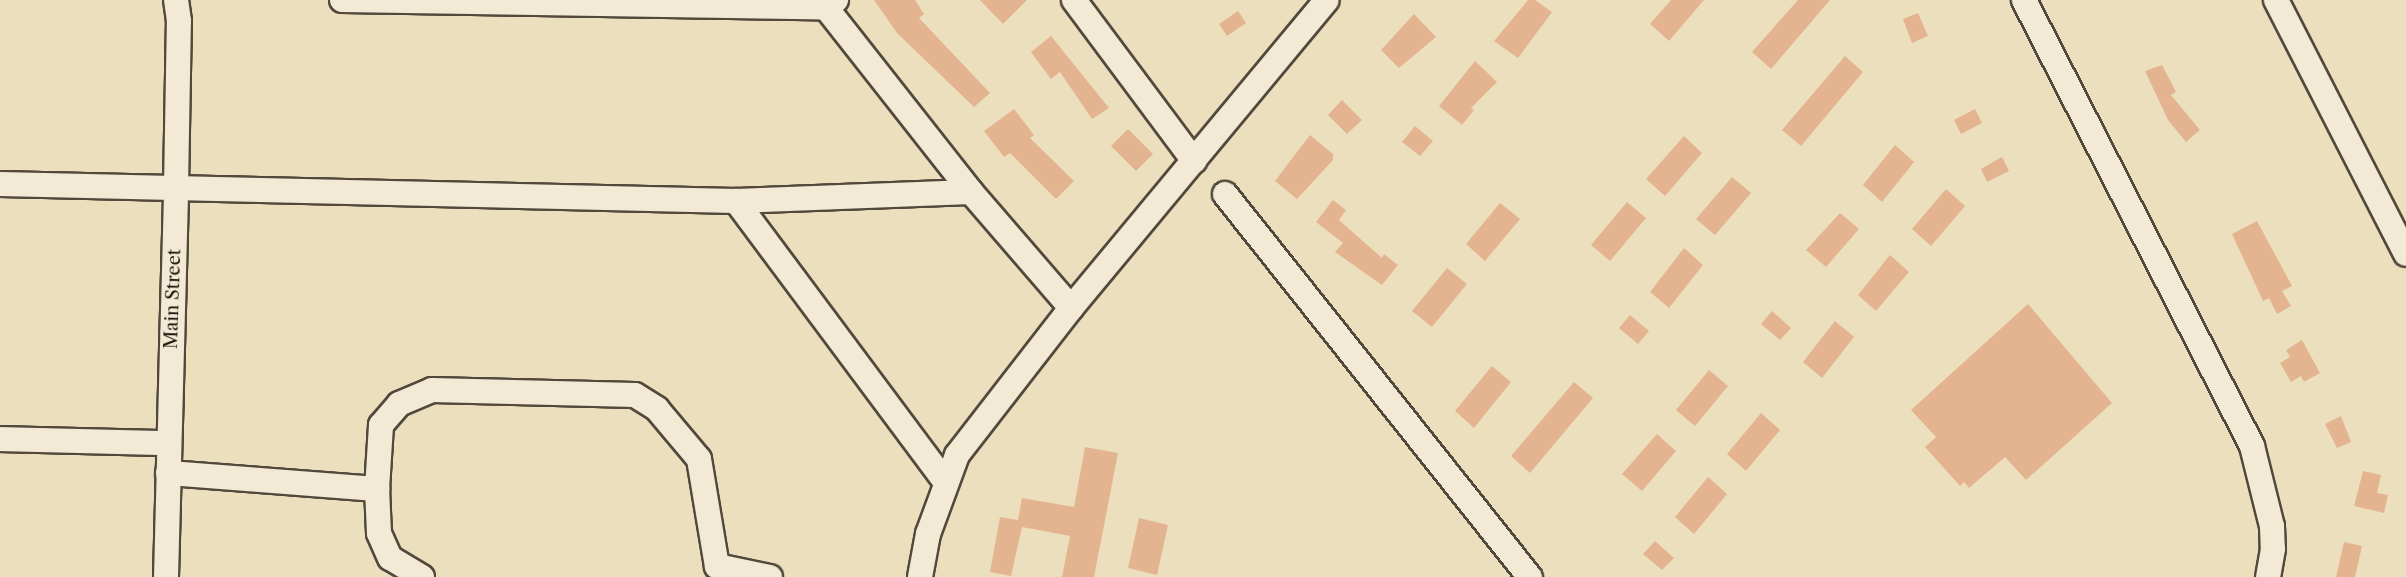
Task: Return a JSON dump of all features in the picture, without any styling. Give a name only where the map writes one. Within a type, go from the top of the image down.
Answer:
[{"type":"street","points":[[1075,0],[1194,160]]},
{"type":"street","points":[[920,577],[928,534],[944,480],[957,455],[1071,308],[1327,0]]},
{"type":"street","points":[[2024,0],[2252,446],[2272,526],[2273,549],[2268,577]]},
{"type":"street","points":[[2276,0],[2406,254]]},
{"type":"street","points":[[355,1],[827,3],[971,192],[1071,308]]},
{"type":"street","name":"Main Street","points":[[166,577],[180,7]]},
{"type":"street","points":[[0,184],[736,201],[971,192]]},
{"type":"street","points":[[1225,194],[1407,428],[1530,577]]},
{"type":"street","points":[[736,201],[944,480]]},
{"type":"street","points":[[422,577],[390,558],[379,533],[377,489],[381,425],[399,404],[432,390],[635,395],[657,409],[699,459],[712,571],[770,577]]},
{"type":"street","points":[[0,439],[168,443]]},
{"type":"street","points":[[168,473],[377,489]]},
{"type":"building","points":[[874,0],[915,0],[924,14],[919,18],[990,93],[974,107],[897,33]]},
{"type":"building","points":[[980,0],[1027,0],[1003,24]]},
{"type":"building","points":[[1528,0],[1535,0],[1552,12],[1518,58],[1494,41]]},
{"type":"building","points":[[1671,0],[1704,0],[1669,41],[1650,24]]},
{"type":"building","points":[[1798,0],[1830,0],[1771,69],[1752,52]]},
{"type":"building","points":[[1238,11],[1246,23],[1227,36],[1219,24]]},
{"type":"building","points":[[1918,13],[1928,36],[1912,43],[1903,19]]},
{"type":"building","points":[[1414,14],[1436,37],[1399,68],[1381,50]]},
{"type":"building","points":[[1051,36],[1109,108],[1092,119],[1060,72],[1051,79],[1031,52]]},
{"type":"building","points":[[1845,56],[1863,72],[1801,146],[1782,130]]},
{"type":"building","points":[[1475,61],[1497,82],[1471,108],[1474,110],[1462,125],[1439,106]]},
{"type":"building","points":[[2162,65],[2176,92],[2171,95],[2200,130],[2186,142],[2168,120],[2145,71]]},
{"type":"building","points":[[1342,100],[1362,120],[1347,134],[1328,115]]},
{"type":"building","points":[[1014,109],[1034,135],[1030,138],[1074,181],[1056,199],[1010,153],[1004,157],[984,131]]},
{"type":"building","points":[[1975,109],[1982,123],[1961,134],[1954,120]]},
{"type":"building","points":[[1415,126],[1433,141],[1420,156],[1402,142]]},
{"type":"building","points":[[1128,129],[1153,154],[1136,171],[1111,146]]},
{"type":"building","points":[[1310,135],[1333,154],[1333,160],[1297,199],[1275,181]]},
{"type":"building","points":[[1684,136],[1702,153],[1665,196],[1646,179]]},
{"type":"building","points":[[1895,145],[1914,162],[1882,202],[1863,185]]},
{"type":"building","points":[[2002,157],[2009,171],[1987,182],[1981,169]]},
{"type":"building","points":[[1732,177],[1751,193],[1715,235],[1696,219]]},
{"type":"building","points":[[1946,189],[1965,206],[1931,246],[1912,229]]},
{"type":"building","points":[[1333,200],[1346,210],[1339,220],[1382,258],[1384,254],[1398,265],[1382,285],[1335,252],[1343,243],[1316,222]]},
{"type":"building","points":[[1627,202],[1646,218],[1610,261],[1591,245]]},
{"type":"building","points":[[1500,203],[1520,219],[1485,261],[1466,244]]},
{"type":"building","points":[[1840,213],[1859,229],[1826,267],[1806,250]]},
{"type":"building","points":[[2257,221],[2292,286],[2282,291],[2291,306],[2277,314],[2269,298],[2263,301],[2232,234]]},
{"type":"building","points":[[1684,248],[1703,265],[1669,308],[1650,292]]},
{"type":"building","points":[[1890,255],[1909,272],[1876,311],[1858,295]]},
{"type":"building","points":[[1447,268],[1467,284],[1432,327],[1412,311]]},
{"type":"building","points":[[2028,304],[2112,403],[2026,480],[2005,457],[1969,488],[1964,482],[1960,486],[1925,447],[1936,437],[1911,410]]},
{"type":"building","points":[[1772,311],[1791,328],[1780,340],[1761,324]]},
{"type":"building","points":[[1630,315],[1649,331],[1638,344],[1619,328]]},
{"type":"building","points":[[1835,321],[1854,337],[1822,378],[1803,362]]},
{"type":"building","points":[[2302,340],[2320,373],[2304,382],[2301,376],[2291,382],[2280,363],[2290,357],[2286,350]]},
{"type":"building","points":[[1492,366],[1511,382],[1474,428],[1455,411]]},
{"type":"building","points":[[1709,370],[1728,386],[1695,426],[1676,410]]},
{"type":"building","points":[[1574,382],[1593,398],[1530,473],[1511,456]]},
{"type":"building","points":[[1761,413],[1780,430],[1746,471],[1727,454]]},
{"type":"building","points":[[2341,416],[2351,442],[2337,448],[2325,424]]},
{"type":"building","points":[[1657,434],[1676,451],[1642,491],[1622,474]]},
{"type":"building","points":[[1085,447],[1118,453],[1094,577],[1062,577],[1070,536],[1022,527],[1011,576],[990,572],[1000,517],[1018,520],[1022,498],[1074,507]]},
{"type":"building","points":[[2363,471],[2381,475],[2377,493],[2388,495],[2384,513],[2354,506]]},
{"type":"building","points":[[1708,477],[1727,494],[1694,534],[1675,517]]},
{"type":"building","points":[[1139,518],[1168,525],[1157,575],[1128,568]]},
{"type":"building","points":[[1655,541],[1674,558],[1662,570],[1643,554]]},
{"type":"building","points":[[2344,542],[2362,546],[2355,577],[2336,577]]}]
